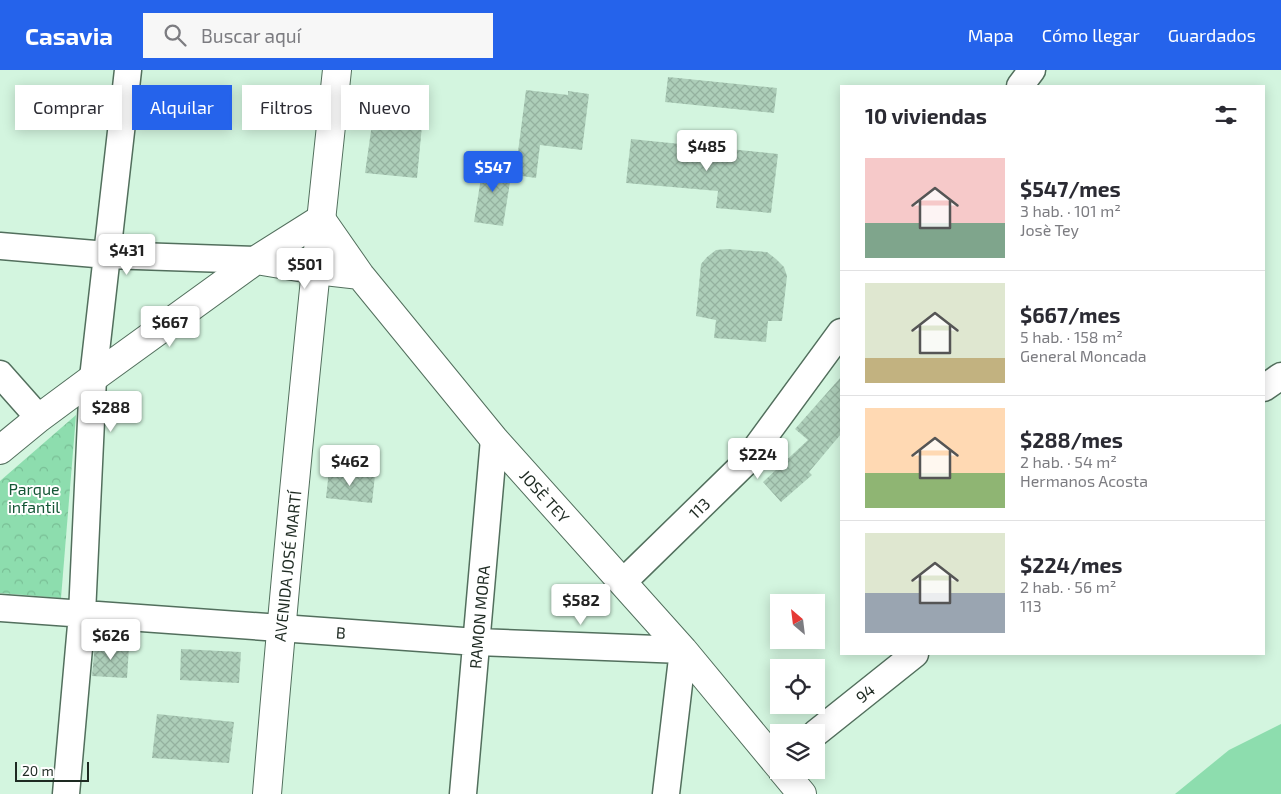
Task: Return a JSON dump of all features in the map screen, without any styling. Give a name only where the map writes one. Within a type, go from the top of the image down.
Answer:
[{"type":"street","points":[[66,794],[82,614],[93,378],[128,70]]},
{"type":"street","name":"AVENIDA JOSÉ MARTÍ","points":[[267,794],[281,628],[337,70]]},
{"type":"street","points":[[1021,85],[1032,70]]},
{"type":"street","points":[[0,450],[39,418],[256,260],[321,218]]},
{"type":"street","name":"JOSÈ TEY","points":[[321,218],[360,275],[494,439],[683,650],[770,755]]},
{"type":"street","points":[[0,246],[107,255],[256,260],[360,275]]},
{"type":"street","name":"113","points":[[623,582],[745,464],[840,333]]},
{"type":"street","points":[[0,374],[39,418]]},
{"type":"street","points":[[1265,387],[1281,376]]},
{"type":"street","name":"RAMON MORA","points":[[464,794],[494,439]]},
{"type":"street","name":"B","points":[[0,608],[477,642],[683,650]]},
{"type":"street","points":[[666,794],[683,650]]},
{"type":"street","name":"94","points":[[825,726],[914,655]]},
{"type":"street","name":"JOSÈ TEY","points":[[790,779],[802,794]]},
{"type":"green space","name":"Parque infantil","points":[[76,415],[61,598],[0,593],[0,481]]},
{"type":"green space","points":[[1281,724],[1281,794],[1175,794],[1229,750]]},
{"type":"building","points":[[668,77],[777,88],[774,113],[665,102]]},
{"type":"building","points":[[526,90],[568,95],[568,91],[589,94],[582,150],[540,145],[536,178],[515,175]]},
{"type":"building","points":[[371,130],[422,130],[417,178],[365,173]]},
{"type":"building","points":[[631,139],[778,154],[771,213],[716,208],[718,191],[626,183]]},
{"type":"building","points":[[484,159],[513,163],[503,226],[474,222]]},
{"type":"building","points":[[716,250],[767,252],[784,267],[787,276],[782,321],[768,321],[766,342],[714,338],[716,320],[696,316],[701,264]]},
{"type":"building","points":[[840,378],[840,435],[809,472],[812,475],[781,502],[763,482],[808,440],[795,429]]},
{"type":"building","points":[[329,470],[375,475],[372,503],[326,498]]},
{"type":"building","points":[[95,644],[129,647],[127,678],[92,676]]},
{"type":"building","points":[[181,649],[241,652],[239,683],[180,680]]},
{"type":"building","points":[[157,714],[234,722],[229,763],[152,758]]}]
